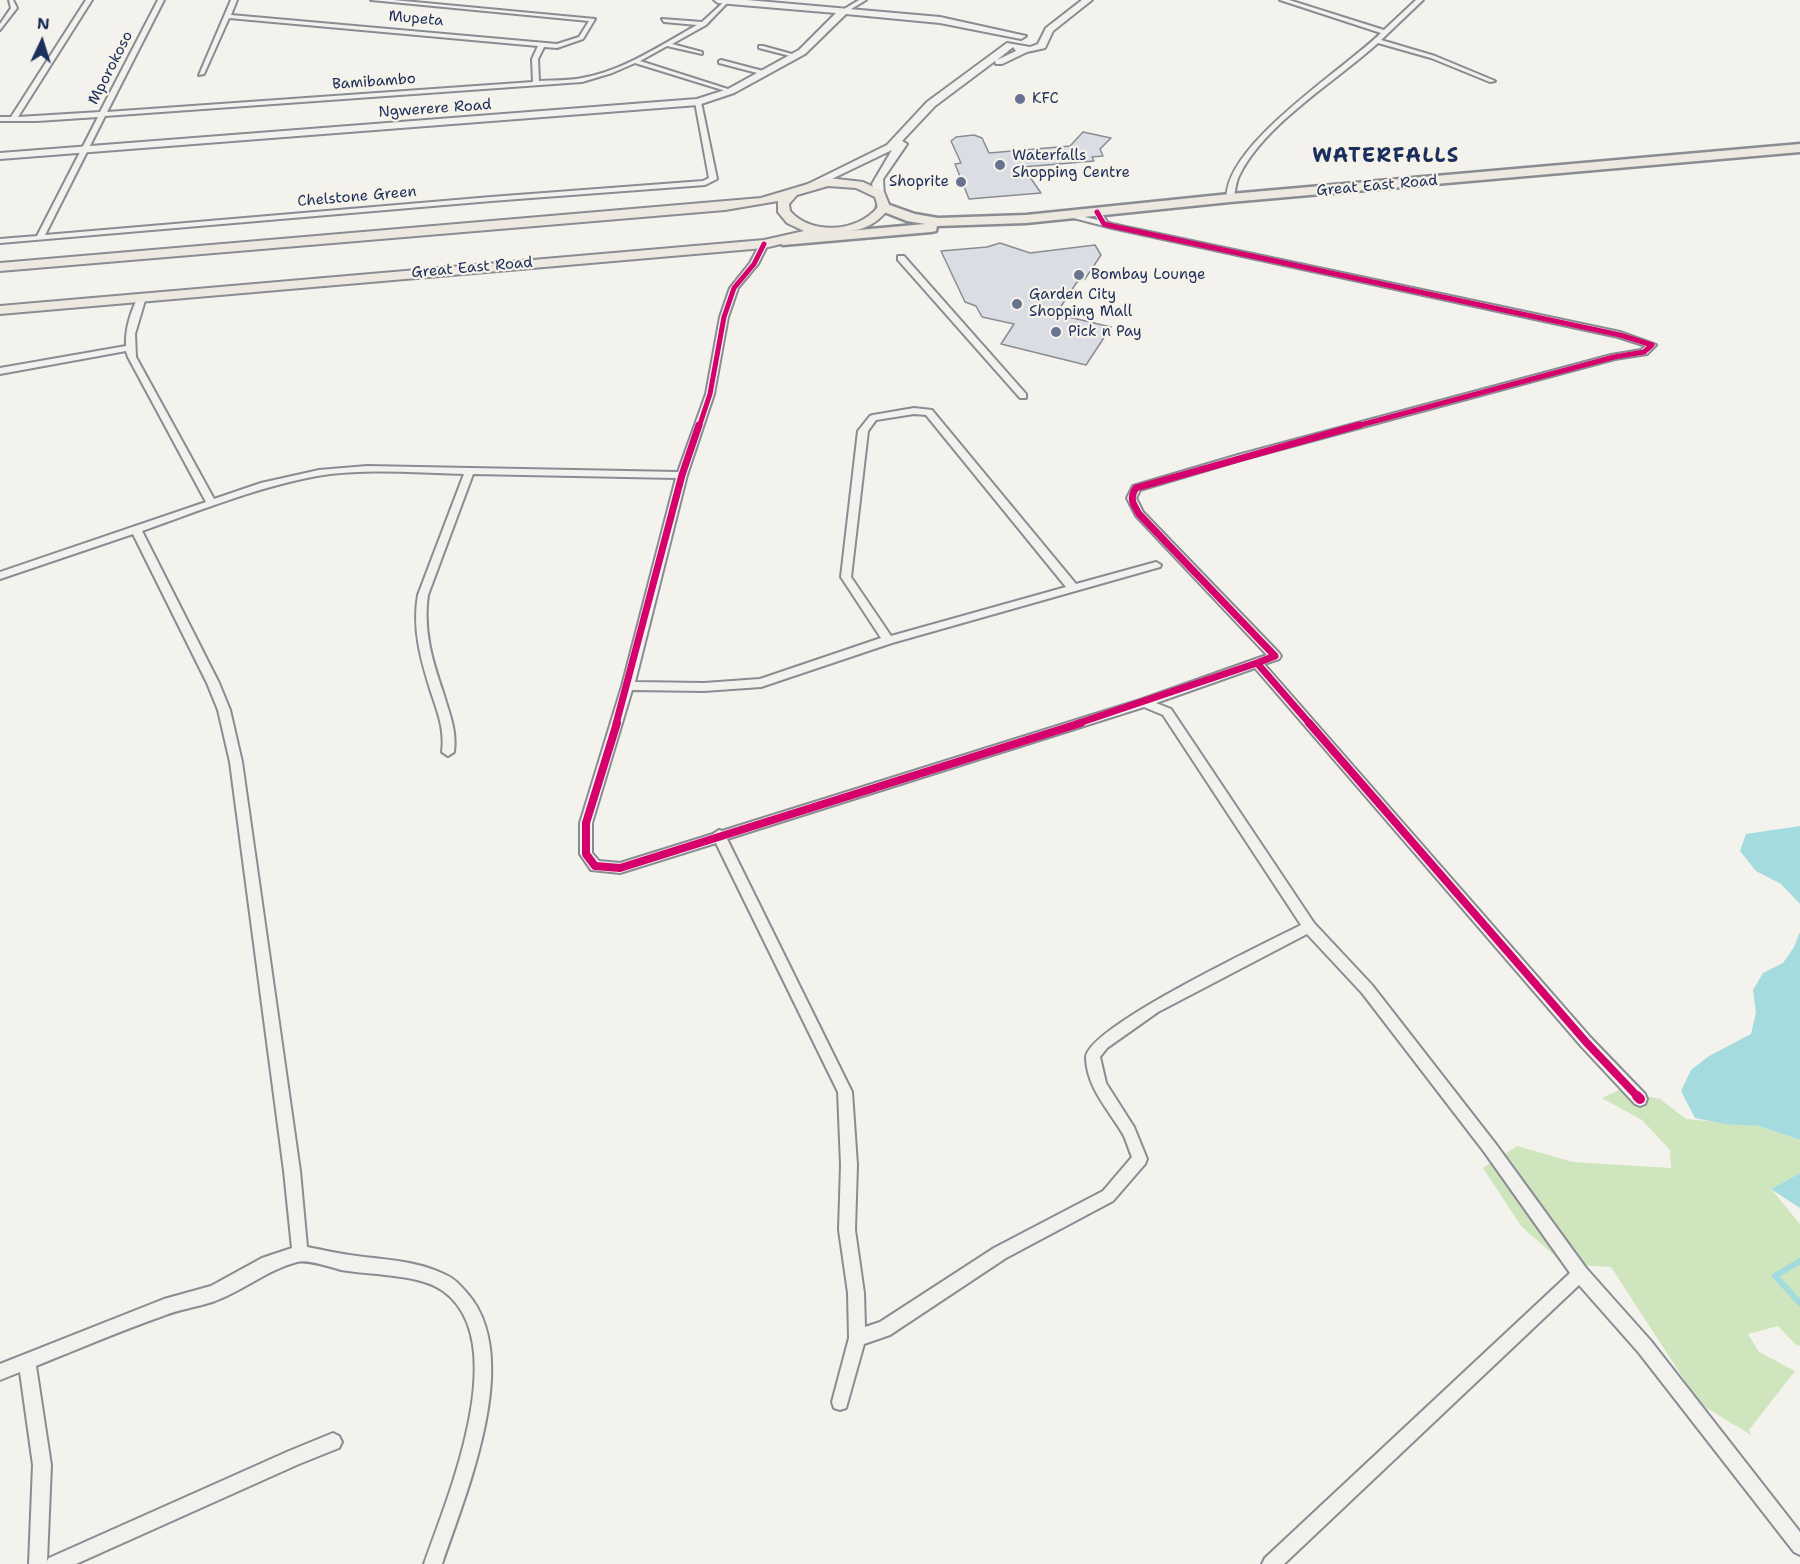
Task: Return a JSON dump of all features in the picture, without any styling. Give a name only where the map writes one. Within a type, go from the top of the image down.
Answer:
[{"type":"highway","name":"Great East Road","points":[[783,241],[1065,215],[1105,220],[1122,210],[1230,198],[1800,148]]},
{"type":"highway","name":"Great East Road","points":[[882,201],[912,218],[931,221],[1026,219]]},
{"type":"highway","name":"Great East Road","points":[[864,225],[944,227]]},
{"type":"main road","points":[[725,206],[838,171]]},
{"type":"main road","points":[[0,267],[725,206],[761,202],[789,195],[813,184],[828,182],[859,184],[882,201],[879,217],[864,225],[825,230],[783,241]]},
{"type":"main road","points":[[789,195],[784,204],[785,213],[793,221],[807,227],[825,230]]},
{"type":"main road","name":"Great East Road","points":[[0,310],[783,241]]},
{"type":"street","points":[[1,2],[15,0]]},
{"type":"street","points":[[14,118],[89,0]]},
{"type":"street","name":"Mporokoso","points":[[40,237],[161,0]]},
{"type":"street","points":[[201,74],[234,0]]},
{"type":"street","name":"Mupeta","points":[[227,16],[542,45],[562,45],[581,38],[592,21],[374,0]]},
{"type":"street","points":[[718,0],[940,20],[1028,34],[1044,41]]},
{"type":"street","points":[[844,11],[863,0]]},
{"type":"street","points":[[813,184],[891,147],[931,104],[1010,44],[1011,39],[1028,34],[1088,0]]},
{"type":"street","points":[[882,201],[877,184],[878,178],[900,147],[955,94],[997,63],[1042,46],[1049,30],[1088,0]]},
{"type":"street","points":[[1283,0],[1384,32]]},
{"type":"street","points":[[1230,198],[1234,176],[1262,138],[1377,41],[1420,0]]},
{"type":"street","points":[[0,28],[14,8],[11,1]]},
{"type":"street","name":"Bamibambo","points":[[0,119],[103,115],[582,80],[610,72],[635,61],[704,24],[728,1]]},
{"type":"street","name":"Ngwerere Road","points":[[0,156],[698,102],[731,91],[796,56],[808,48],[844,11]]},
{"type":"street","points":[[664,20],[704,24]]},
{"type":"street","points":[[973,27],[1027,50]]},
{"type":"street","points":[[1377,41],[1433,57],[1492,81]]},
{"type":"street","points":[[665,44],[700,53]]},
{"type":"street","points":[[536,83],[535,59],[542,45]]},
{"type":"street","points":[[761,47],[796,56]]},
{"type":"street","points":[[635,61],[731,91]]},
{"type":"street","points":[[721,62],[765,73]]},
{"type":"street","name":"Chelstone Green","points":[[0,241],[479,200],[698,184],[711,181],[713,177],[698,102]]},
{"type":"street","points":[[764,244],[754,264],[734,288],[724,317],[722,341],[710,394],[682,475],[628,686],[586,823],[586,854],[595,866],[620,868],[1144,703],[1275,656],[1139,514],[1130,496],[1136,488],[1241,457],[1614,357],[1644,352],[1652,345],[1609,332],[1105,220]]},
{"type":"street","points":[[901,258],[1023,396]]},
{"type":"street","points":[[142,297],[132,326],[129,348],[137,369],[211,502]]},
{"type":"street","points":[[0,371],[129,348]]},
{"type":"street","points":[[888,640],[846,577],[863,431],[873,418],[914,411],[929,412],[1074,589]]},
{"type":"street","points":[[0,576],[211,502],[264,485],[319,473],[368,469],[682,475]]},
{"type":"street","points":[[448,752],[451,736],[427,661],[420,631],[420,615],[423,595],[470,470]]},
{"type":"street","points":[[136,530],[213,682],[224,710],[234,754],[292,1171],[300,1253]]},
{"type":"street","points":[[628,686],[704,687],[761,683],[888,640],[1156,566]]},
{"type":"street","points":[[1257,663],[1586,1042],[1640,1100]]},
{"type":"street","points":[[1144,703],[1167,712],[1309,927],[1367,989],[1490,1148],[1580,1274],[1645,1347],[1800,1546]]},
{"type":"street","points":[[719,836],[845,1092],[849,1165],[847,1230],[856,1293],[857,1338],[840,1402]]},
{"type":"street","points":[[857,1338],[884,1329],[1000,1253],[1108,1196],[1140,1159],[1128,1129],[1108,1100],[1094,1072],[1093,1055],[1102,1044],[1153,1008],[1309,927]]},
{"type":"street","points":[[0,1372],[164,1307],[214,1293],[268,1264],[300,1253],[352,1264],[408,1270],[449,1285],[467,1302],[479,1326],[484,1359],[481,1406],[470,1454],[433,1564]]},
{"type":"street","points":[[1271,1564],[1580,1274]]},
{"type":"street","points":[[27,1360],[42,1464],[38,1564]]},
{"type":"street","points":[[55,1564],[333,1442]]},
{"type":"green space","points":[[1619,1090],[1660,1099],[1686,1119],[1759,1126],[1800,1140],[1800,1173],[1771,1189],[1800,1224],[1800,1346],[1795,1344],[1778,1326],[1748,1334],[1759,1352],[1795,1371],[1749,1430],[1751,1435],[1700,1404],[1611,1267],[1564,1264],[1521,1226],[1483,1168],[1517,1146],[1573,1162],[1671,1168],[1670,1150],[1642,1120],[1602,1098]]},
{"type":"water","points":[[1800,826],[1800,904],[1781,884],[1756,871],[1740,851],[1746,834]]},
{"type":"water","points":[[1800,932],[1800,1140],[1759,1126],[1725,1124],[1695,1118],[1681,1091],[1691,1070],[1709,1056],[1751,1034],[1756,1013],[1753,990],[1763,973],[1783,963],[1794,947]]},
{"type":"water","points":[[1800,1173],[1800,1208],[1771,1189]]},
{"type":"building","name":"Waterfalls Shopping Centre","points":[[1083,132],[1111,138],[1100,149],[1103,156],[1092,157],[1094,161],[1023,167],[1041,193],[969,199],[955,164],[961,163],[951,141],[956,137],[974,135],[982,138],[989,153],[1070,146]]},
{"type":"building","name":"Garden City Shopping Mall","points":[[1000,243],[1030,253],[1095,245],[1101,255],[1085,279],[1077,282],[1056,314],[1111,327],[1086,365],[1001,344],[1014,324],[982,317],[976,306],[965,302],[941,251],[987,247]]},
{"type":"waterway","points":[[561,265],[618,260]]},
{"type":"waterway","points":[[149,302],[164,299]]},
{"type":"waterway","points":[[108,304],[123,304]]},
{"type":"waterway","points":[[1800,1261],[1775,1276],[1800,1303]]},
{"type":"cycle path","points":[[1097,212],[1104,224],[1112,226],[1620,335],[1652,345],[1644,352],[1614,357],[1241,457],[1136,488],[1132,501],[1139,514],[1275,656],[1257,663]]},
{"type":"cycle path","points":[[764,244],[754,264],[734,288],[724,317],[710,394],[682,475],[628,686],[586,823],[586,854],[595,866],[620,868],[1144,703],[1257,663],[1586,1042],[1640,1099]]},
{"type":"place","name":"KFC","points":[[1020,99]]},
{"type":"place","name":"Waterfalls Shopping Centre","points":[[1000,165]]},
{"type":"place","name":"Shoprite","points":[[961,182]]},
{"type":"place","name":"Bombay Lounge","points":[[1079,275]]},
{"type":"place","name":"Garden City Shopping Mall","points":[[1017,304]]},
{"type":"place","name":"Pick n Pay","points":[[1056,332]]},
{"type":"district","name":"WATERFALLS","points":[[1386,157]]}]
